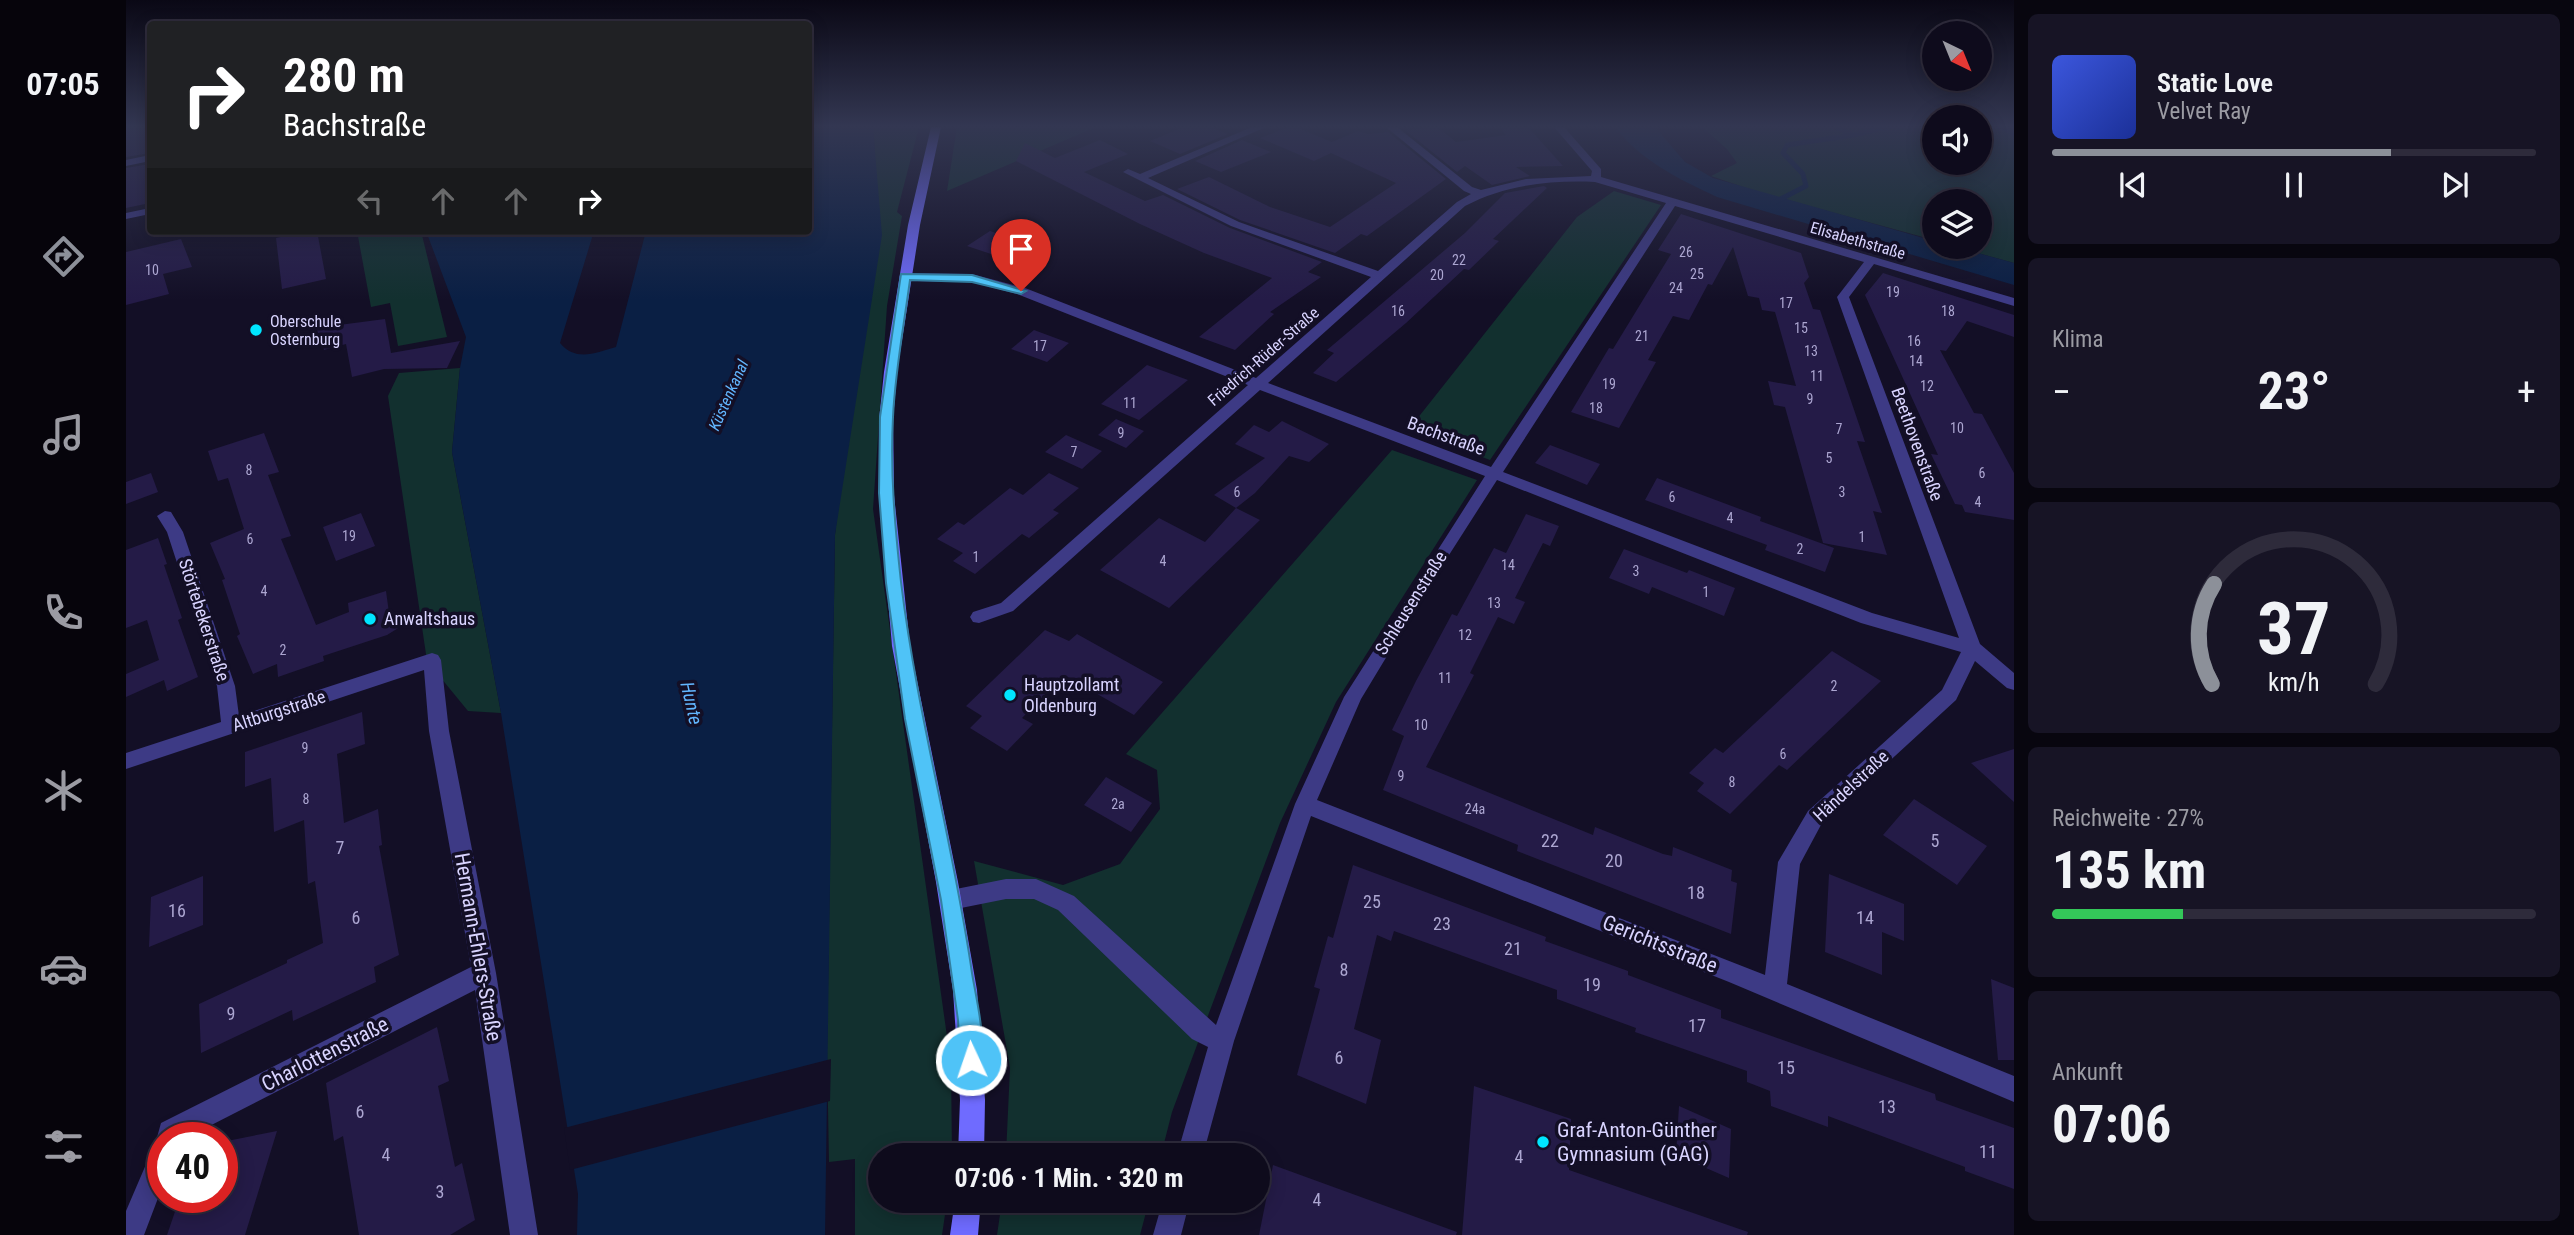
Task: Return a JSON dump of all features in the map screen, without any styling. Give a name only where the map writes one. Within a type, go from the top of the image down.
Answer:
[{"type":"street","points":[[922,185],[905,277],[886,417],[886,493],[894,583],[914,719],[951,900],[968,1020],[972,1080],[971,1143]]},
{"type":"street","points":[[1153,185],[1235,224],[1380,276]]},
{"type":"street","points":[[1463,185],[1478,193]]},
{"type":"street","name":"Friedrich-Rüder-Straße","points":[[979,617],[1007,607],[1461,204],[1478,193],[1517,185]]},
{"type":"street","name":"Elisabethstraße","points":[[1615,185],[2014,302]]},
{"type":"street","name":"Schleusenstraße","points":[[1193,1143],[1222,1041],[1305,804],[1353,697],[1427,576],[1672,202]]},
{"type":"street","points":[[126,216],[147,212]]},
{"type":"street","name":"Beethovenstraße","points":[[1871,260],[1843,297],[1972,648]]},
{"type":"street","name":"Bachstraße","points":[[905,277],[953,276],[992,282],[1867,618],[1972,648]]},
{"type":"street","name":"Störtebekerstraße","points":[[165,516],[175,532],[226,685],[230,727]]},
{"type":"street","points":[[1972,648],[2014,683]]},
{"type":"street","name":"Händelstraße","points":[[1776,990],[1790,862],[1815,817],[1949,695],[1972,648]]},
{"type":"street","name":"Altburgstraße","points":[[126,761],[432,660]]},
{"type":"street","name":"Hermann-Ehlers-Straße","points":[[432,660],[439,731],[484,973],[524,1235]]},
{"type":"street","name":"Gerichtsstraße","points":[[1305,804],[1776,990],[2014,1089]]},
{"type":"street","points":[[951,900],[1006,889],[1036,889],[1066,903],[1201,1030],[1222,1041]]},
{"type":"street","name":"Charlottenstraße","points":[[190,1122],[484,973]]},
{"type":"street","points":[[130,1235],[147,1192]]},
{"type":"street","points":[[964,1235],[967,1213]]},
{"type":"street","points":[[1167,1235],[1173,1213]]},
{"type":"green space","points":[[872,185],[904,185],[897,212],[902,216],[887,306],[873,509],[951,1065],[952,1143],[868,1143],[868,1213],[945,1213],[942,1235],[855,1235],[855,1159],[829,1162],[827,1052],[835,535]]},
{"type":"green space","points":[[948,185],[962,185],[947,191]]},
{"type":"green space","points":[[1736,185],[2014,185],[2014,263],[1992,257],[1992,189],[1922,189],[1922,237]]},
{"type":"green space","points":[[1614,191],[1661,205],[1490,460],[1409,429],[1577,217]]},
{"type":"green space","points":[[358,235],[422,235],[447,337],[398,346],[390,303],[371,307]]},
{"type":"green space","points":[[460,368],[452,452],[501,713],[468,711],[427,661],[388,396],[399,373]]},
{"type":"green space","points":[[1392,450],[1477,480],[1336,702],[1280,823],[1172,1112],[1164,1143],[1007,1143],[1010,1068],[974,861],[1063,885],[1120,864],[1160,809],[1157,770],[1126,754]]},
{"type":"green space","points":[[1000,1213],[1146,1213],[1140,1235],[997,1235]]},
{"type":"water","points":[[812,185],[878,185],[882,235],[835,535],[825,1235],[577,1235],[578,1194],[501,713],[452,452],[460,368],[466,337],[428,235],[593,235],[560,343],[566,349],[579,354],[601,352],[616,347],[645,235],[812,235]]},
{"type":"water","points":[[1692,185],[1736,185],[1922,238],[1922,258],[1717,197]]},
{"type":"water","points":[[1992,257],[2014,263],[2014,285],[1926,259]]},
{"type":"pier","points":[[831,1059],[830,1101],[570,1170],[564,1128]]},
{"type":"building","points":[[126,185],[147,185],[147,204],[126,208]]},
{"type":"building","points":[[1063,185],[1111,185],[1145,201],[1163,195],[1230,228],[1322,262],[1308,272],[1321,277],[1270,312],[1274,314],[1235,350],[1199,337],[1272,278],[1204,253]]},
{"type":"building","points":[[1189,185],[1225,185],[1270,207],[1330,227],[1394,185],[1438,185],[1367,236],[1361,234],[1335,253],[1240,220],[1177,189]]},
{"type":"building","points":[[1544,186],[1547,188],[1493,239],[1499,241],[1469,270],[1464,269],[1336,382],[1313,373],[1334,353],[1327,350],[1465,233],[1505,193]]},
{"type":"building","points":[[1681,214],[1801,253],[1809,277],[1804,283],[1813,309],[1820,310],[1865,442],[1857,441],[1882,513],[1873,511],[1887,555],[1823,543],[1785,407],[1774,405],[1768,381],[1796,386],[1775,312],[1762,310],[1759,298],[1748,296],[1733,247],[1712,285],[1708,284],[1689,320],[1673,316],[1648,360],[1656,362],[1619,428],[1571,412],[1609,348],[1613,349],[1671,254],[1658,250]]},
{"type":"building","points":[[990,231],[1017,240],[994,255],[967,246]]},
{"type":"building","points":[[318,235],[326,279],[282,289],[276,238]]},
{"type":"building","points":[[181,239],[192,267],[163,274],[169,294],[126,305],[126,252]]},
{"type":"building","points":[[1883,273],[2014,315],[2014,337],[1967,321],[1946,351],[1940,350],[1974,413],[1982,414],[2014,473],[2014,520],[1965,512],[1962,505],[1955,504],[1931,454],[1938,455],[1865,295]]},
{"type":"building","points":[[385,319],[391,353],[460,341],[447,368],[384,369],[352,377],[346,344],[324,350],[316,328]]},
{"type":"building","points":[[1034,330],[1069,343],[1047,362],[1011,349]]},
{"type":"building","points":[[1147,365],[1188,380],[1139,420],[1101,404]]},
{"type":"building","points":[[1116,419],[1144,431],[1126,448],[1098,435]]},
{"type":"building","points":[[1282,421],[1329,444],[1309,462],[1289,456],[1255,493],[1236,508],[1214,495],[1265,458],[1235,444],[1254,425],[1269,432]]},
{"type":"building","points":[[264,433],[279,472],[268,475],[291,536],[281,539],[316,625],[349,612],[348,603],[386,591],[389,613],[408,622],[387,635],[323,656],[324,661],[278,677],[277,664],[253,674],[237,636],[240,634],[222,580],[225,579],[210,543],[244,529],[228,478],[218,481],[208,451]]},
{"type":"building","points":[[1066,435],[1102,451],[1082,469],[1045,452]]},
{"type":"building","points":[[1550,445],[1600,464],[1587,485],[1535,463]]},
{"type":"building","points":[[151,473],[158,492],[126,504],[126,482]]},
{"type":"building","points":[[1049,473],[1079,488],[1053,510],[1059,513],[1029,538],[1022,534],[975,574],[953,561],[963,553],[937,539],[958,522],[964,525],[1010,488],[1023,495]]},
{"type":"building","points":[[1657,478],[1761,517],[1760,521],[1834,548],[1825,572],[1765,550],[1767,545],[1645,500]]},
{"type":"building","points":[[1236,508],[1260,520],[1169,608],[1100,570],[1159,518],[1205,542]]},
{"type":"building","points":[[361,513],[375,546],[336,561],[323,527]]},
{"type":"building","points":[[1526,514],[1559,526],[1550,546],[1543,543],[1515,598],[1525,602],[1514,624],[1498,617],[1470,673],[1474,675],[1426,767],[1593,835],[1595,827],[1663,854],[1672,856],[1673,847],[1732,870],[1731,881],[1737,883],[1731,934],[1517,851],[1518,845],[1383,790],[1404,736],[1392,730],[1416,681],[1452,614],[1457,616],[1494,548],[1506,553]]},
{"type":"building","points":[[158,538],[182,618],[178,620],[198,677],[167,691],[164,680],[126,697],[126,674],[159,660],[147,620],[126,628],[126,550]]},
{"type":"building","points":[[1624,549],[1735,588],[1724,616],[1652,587],[1649,594],[1609,578]]},
{"type":"building","name":"Hauptzollamt Oldenburg","points":[[1045,630],[1069,641],[1077,634],[1163,682],[1134,715],[1064,675],[1022,718],[1033,724],[1007,751],[970,728],[982,716],[966,706]]},
{"type":"building","points":[[1832,651],[1881,681],[1787,770],[1779,765],[1730,814],[1697,791],[1704,783],[1689,773],[1715,748],[1723,753]]},
{"type":"building","points":[[362,712],[365,744],[337,754],[344,823],[378,809],[382,845],[379,846],[399,955],[374,967],[376,982],[293,1021],[292,1010],[201,1053],[199,1004],[323,943],[315,881],[308,884],[304,820],[274,832],[271,778],[245,787],[245,752]]},
{"type":"building","points":[[2014,749],[2014,802],[1971,763]]},
{"type":"building","points":[[1106,777],[1152,803],[1131,832],[1084,805]]},
{"type":"building","points":[[1914,799],[1987,846],[1957,885],[1883,835]]},
{"type":"building","points":[[1353,865],[1546,937],[1545,941],[1628,971],[1628,975],[1721,1010],[1721,1018],[1935,1094],[1936,1100],[2014,1128],[2014,1189],[1965,1171],[1965,1167],[1828,1116],[1828,1127],[1771,1106],[1770,1091],[1747,1082],[1747,1071],[1635,1032],[1636,1028],[1557,999],[1557,990],[1394,931],[1391,941],[1377,935],[1354,1029],[1381,1040],[1366,1104],[1297,1075],[1320,989],[1314,987],[1328,936],[1333,938]]},
{"type":"building","points":[[1829,874],[1904,904],[1904,941],[1882,932],[1882,975],[1825,952]]},
{"type":"building","points":[[203,876],[203,925],[149,947],[151,897]]},
{"type":"building","points":[[1991,979],[2014,988],[2014,1060],[1998,1060]]},
{"type":"building","points":[[437,1027],[449,1081],[438,1086],[455,1167],[462,1163],[475,1220],[450,1235],[359,1235],[343,1136],[334,1141],[326,1083]]},
{"type":"building","points":[[1474,1086],[1571,1119],[1569,1170],[1748,1232],[1747,1235],[1462,1235]]},
{"type":"building","points":[[1679,1106],[1731,1129],[1729,1178],[1676,1155]]},
{"type":"building","points":[[277,1131],[245,1235],[167,1235],[175,1213],[238,1213],[238,1139]]},
{"type":"building","points":[[1273,1165],[1457,1232],[1456,1235],[1259,1235],[1263,1213],[1270,1213]]},
{"type":"waterway","points":[[1773,203],[1806,185]]},
{"type":"place","name":"Oberschule Osternburg","points":[[256,330]]},
{"type":"place","name":"Anwaltshaus","points":[[370,619]]},
{"type":"place","name":"Hauptzollamt Oldenburg","points":[[1010,695]]},
{"type":"place","name":"Graf-Anton-Günther Gymnasium (GAG)","points":[[1543,1142]]},
{"type":"route","points":[[971,1060],[951,900],[914,719],[894,583],[886,493],[886,417],[905,277],[972,278],[1021,291]]},
{"type":"water label","name":"Küstenkanal","points":[[728,395]]},
{"type":"water label","name":"Hunte","points":[[692,703]]}]
